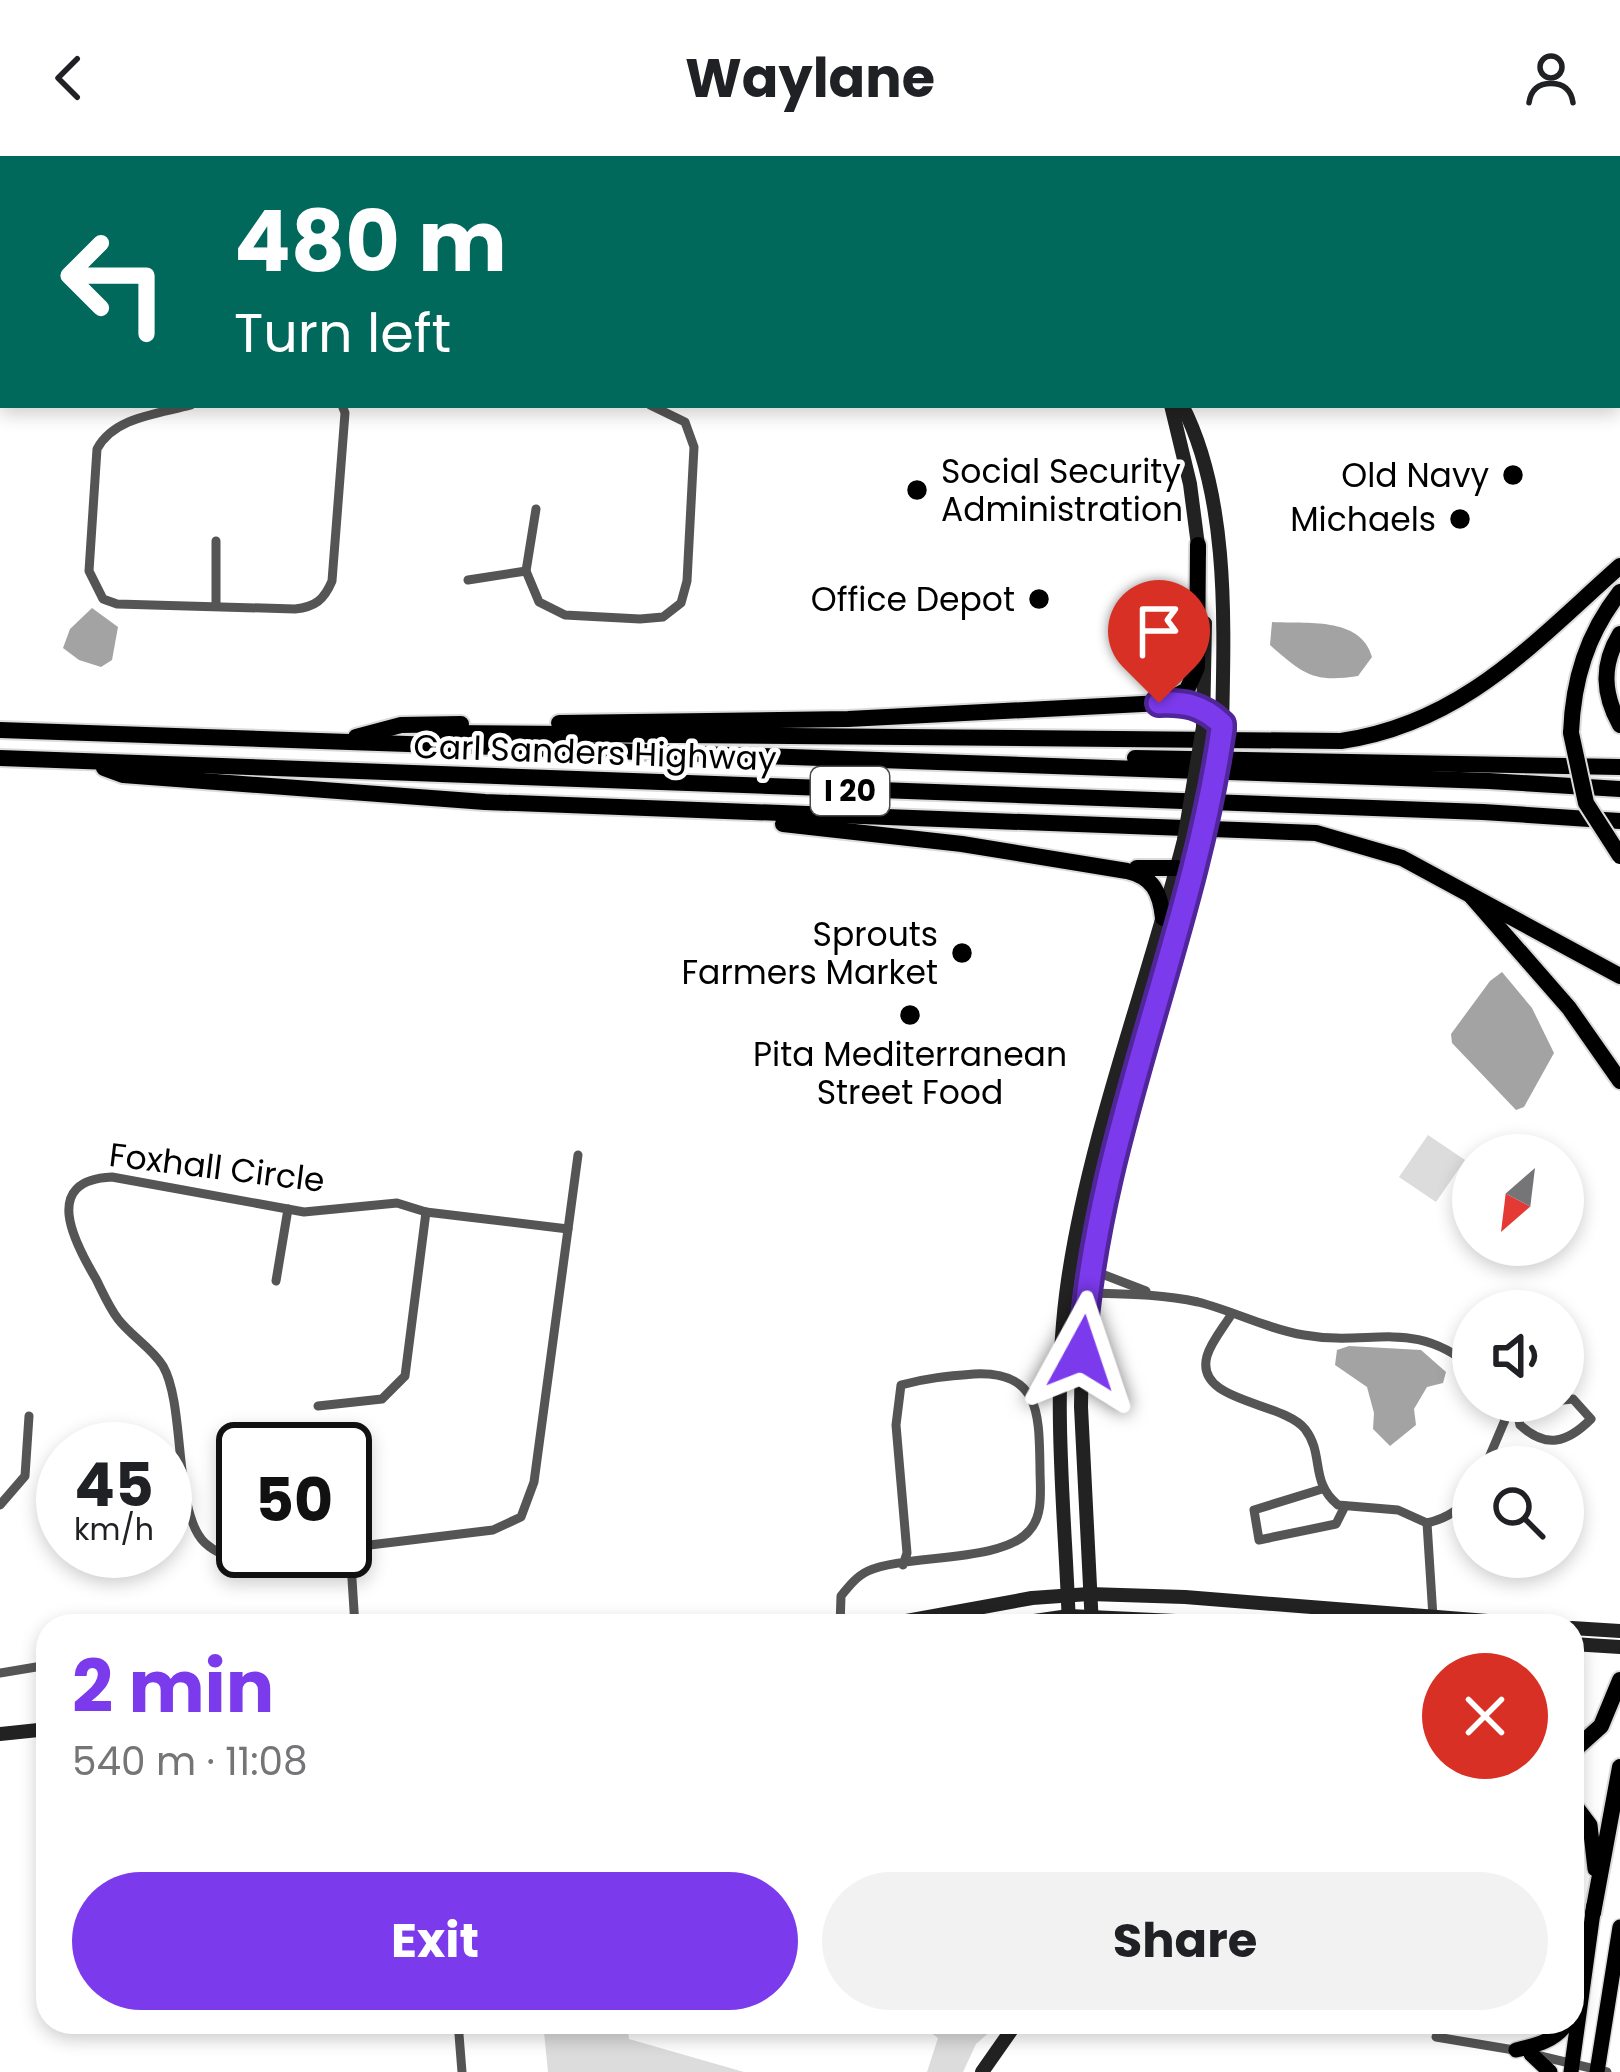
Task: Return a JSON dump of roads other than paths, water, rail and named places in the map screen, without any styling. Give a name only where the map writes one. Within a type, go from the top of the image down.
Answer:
[{"type":"highway","points":[[1159,703],[1180,695],[1196,674],[1198,545]]},
{"type":"highway","points":[[421,746],[449,733],[1293,743],[1365,738],[1422,720],[1484,685],[1620,566]]},
{"type":"highway","points":[[1620,592],[1583,655],[1574,689],[1571,733],[1586,803],[1620,856]]},
{"type":"highway","points":[[1620,634],[1607,661],[1605,684],[1620,725]]},
{"type":"highway","points":[[338,742],[400,724],[848,719],[1181,702],[1203,718]]},
{"type":"highway","name":"Carl Sanders Highway","points":[[0,730],[1620,789]]},
{"type":"highway","points":[[1012,765],[1074,757],[1620,767]]},
{"type":"highway","name":"Carl Sanders Highway","points":[[0,758],[1483,812],[1620,821]]},
{"type":"highway","points":[[80,760],[123,775],[485,802],[1316,833],[1402,858],[1620,976]]},
{"type":"highway","points":[[709,811],[736,820],[962,844],[1145,876],[1161,897],[1163,918]]},
{"type":"highway","points":[[1029,855],[1144,869],[1177,868]]},
{"type":"highway","points":[[1468,891],[1569,1008],[1620,1081]]},
{"type":"highway","points":[[1584,1741],[1601,1726],[1620,1680]]},
{"type":"highway","points":[[1594,1913],[1620,1767]]},
{"type":"main road","points":[[1068,1614],[1060,1410],[1060,1346],[1068,1278],[1099,1143],[1184,840],[1203,718],[1206,642],[1198,545],[1190,484],[1168,408]]},
{"type":"main road","points":[[1184,408],[1200,441]]},
{"type":"main road","points":[[1090,1614],[1081,1407],[1089,1269],[1115,1150],[1202,842],[1222,726],[1222,606],[1196,408]]},
{"type":"main road","points":[[1203,718],[1222,726]]},
{"type":"main road","points":[[1177,868],[1196,864]]},
{"type":"main road","points":[[1099,1143],[1115,1150]]},
{"type":"main road","points":[[954,1614],[1089,1594],[1185,1597],[1354,1614]]},
{"type":"main road","points":[[1584,1629],[1620,1631]]},
{"type":"main road","points":[[1584,1645],[1620,1647]]},
{"type":"main road","points":[[0,1734],[36,1731]]},
{"type":"main road","points":[[1584,1815],[1594,1837],[1594,1913],[1584,1977]]},
{"type":"main road","points":[[1598,2072],[1620,1927]]},
{"type":"main road","points":[[982,2072],[1009,2034]]},
{"type":"main road","points":[[1523,2052],[1558,2034]]},
{"type":"main road","points":[[1571,2068],[1576,2034]]},
{"type":"main road","points":[[1523,2052],[1550,2072]]},
{"type":"street","points":[[138,408],[140,419]]},
{"type":"street","points":[[180,408],[105,434],[97,449],[88,550],[92,582],[103,599],[117,604],[295,609],[310,607],[325,597],[332,581],[343,408]]},
{"type":"street","points":[[536,509],[526,571],[539,602],[565,614],[640,620],[663,617],[681,603],[687,581],[694,447],[685,422],[656,408]]},
{"type":"street","points":[[216,541],[216,606]]},
{"type":"street","points":[[468,580],[526,571]]},
{"type":"street","points":[[372,1545],[493,1530],[520,1517],[535,1481],[578,1155]]},
{"type":"street","name":"Foxhall Circle","points":[[216,1551],[201,1540],[190,1514],[164,1368],[114,1314],[68,1224],[68,1208],[76,1190],[92,1178],[147,1181],[288,1209],[319,1211],[397,1203],[426,1212],[568,1229]]},
{"type":"street","points":[[276,1281],[288,1209]]},
{"type":"street","points":[[318,1406],[382,1399],[405,1376],[426,1212]]},
{"type":"street","points":[[1089,1269],[1156,1296]]},
{"type":"street","points":[[1087,1293],[1202,1303],[1307,1336],[1400,1335],[1423,1339],[1452,1353]]},
{"type":"street","points":[[1232,1315],[1206,1359],[1207,1376],[1218,1389],[1301,1424],[1314,1442],[1322,1489],[1338,1504],[1398,1510],[1427,1523],[1452,1514]]},
{"type":"street","points":[[841,1614],[842,1596],[865,1572],[980,1551],[1018,1540],[1030,1531],[1039,1512],[1036,1412],[1021,1382],[1000,1373],[929,1377],[901,1385],[896,1425],[907,1553],[903,1565]]},
{"type":"street","points":[[1036,1412],[1060,1410]]},
{"type":"street","points":[[1519,1422],[1542,1441],[1561,1442],[1591,1419],[1584,1411]]},
{"type":"street","points":[[0,1505],[25,1477],[29,1416]]},
{"type":"street","points":[[1322,1489],[1254,1510],[1259,1540],[1336,1524],[1345,1506]]},
{"type":"street","points":[[1427,1523],[1433,1614]]},
{"type":"street","points":[[350,1578],[354,1614]]},
{"type":"street","points":[[0,1673],[36,1667]]},
{"type":"street","points":[[459,2034],[462,2072]]},
{"type":"street","points":[[1436,2037],[1607,2072]]},
{"type":"place","name":"Old Navy","points":[[1513,475]]},
{"type":"place","name":"Social Security Administration","points":[[917,490]]},
{"type":"place","name":"Michaels","points":[[1460,519]]},
{"type":"place","name":"Office Depot","points":[[1039,599]]},
{"type":"place","name":"Sprouts Farmers Market","points":[[962,953]]},
{"type":"place","name":"Pita Mediterranean Street Food","points":[[910,1015]]}]
